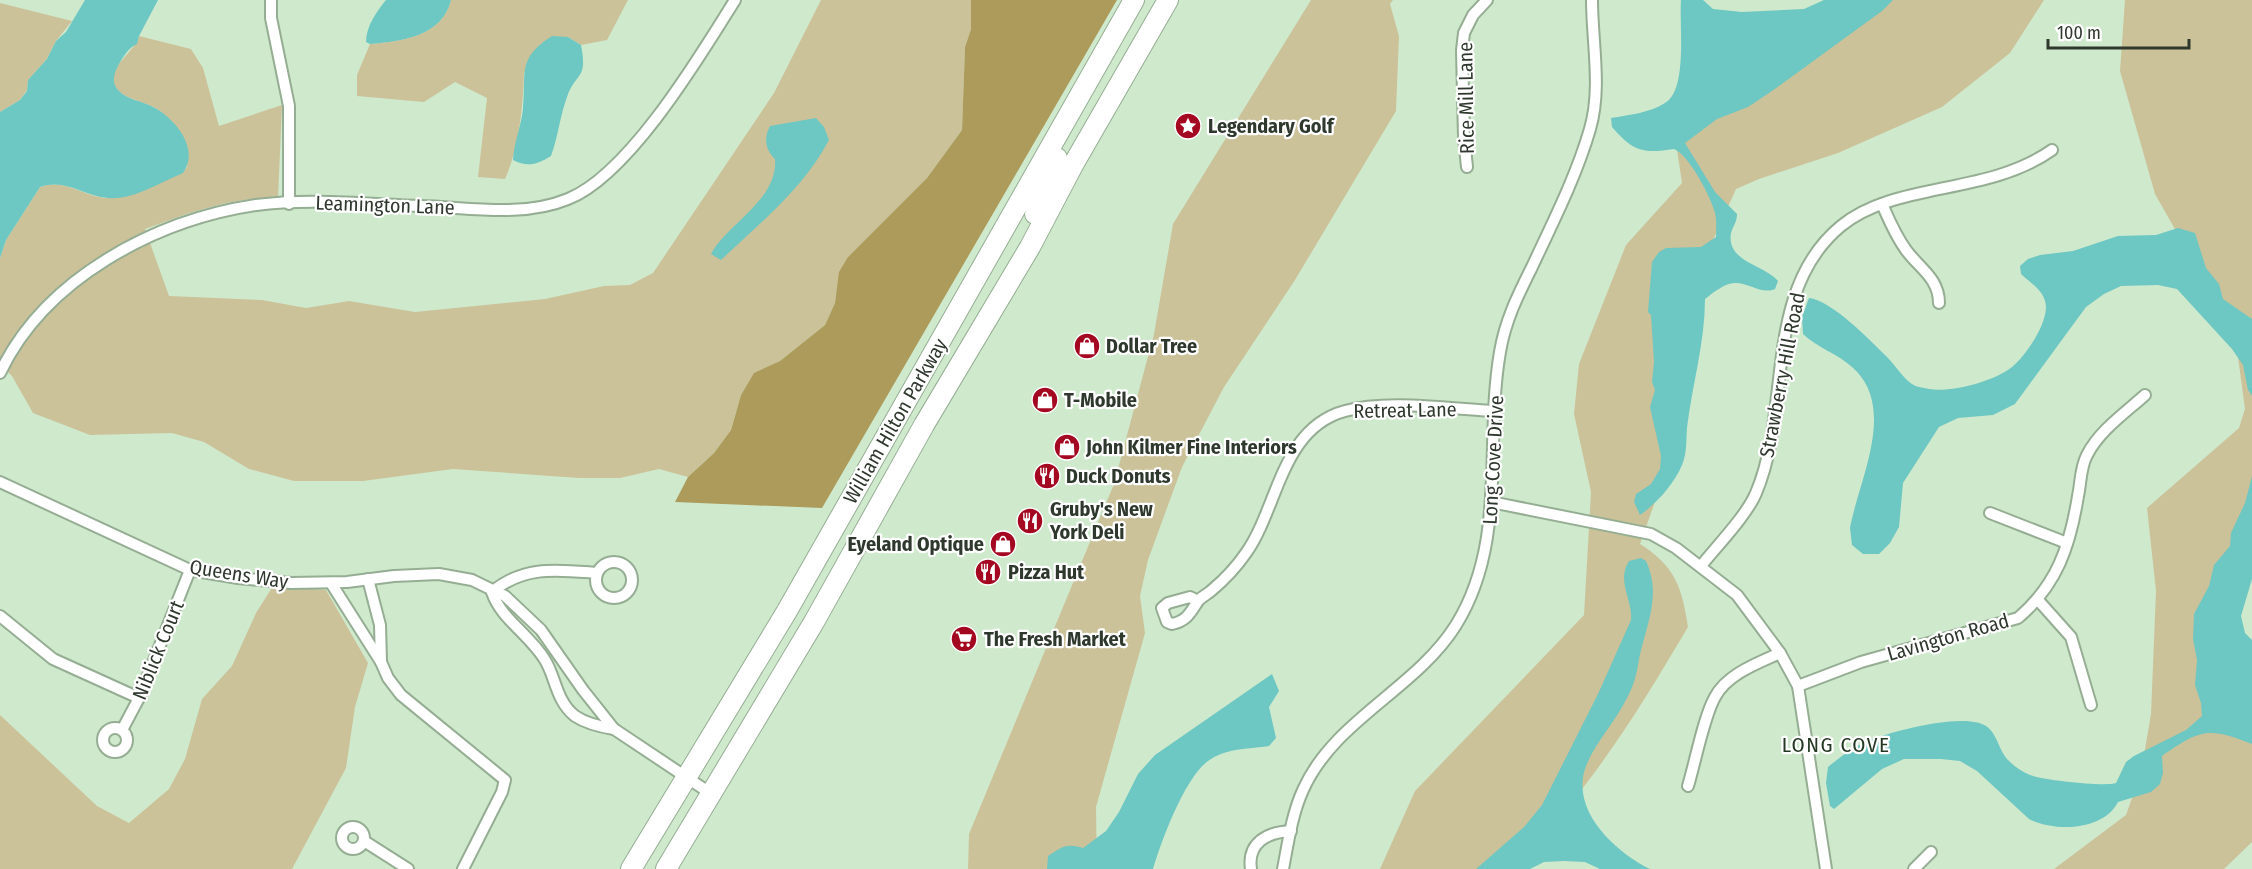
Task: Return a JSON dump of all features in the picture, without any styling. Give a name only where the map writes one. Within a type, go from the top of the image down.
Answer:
[{"type":"highway","name":"William Hilton Parkway","points":[[631,869],[793,601],[1134,0]]},
{"type":"highway","name":"William Hilton Parkway","points":[[666,869],[817,617],[924,424],[1037,232],[1168,0]]},
{"type":"highway","points":[[1037,232],[1034,217],[1081,97]]},
{"type":"street","points":[[271,0],[271,18],[289,106],[289,204]]},
{"type":"street","name":"Leamington Lane","points":[[0,373],[34,322],[60,293],[87,272],[145,240],[193,220],[256,205],[523,210],[568,199],[601,179],[643,134],[735,0]]},
{"type":"street","name":"Rice Mill Lane","points":[[1467,167],[1462,50],[1464,33],[1473,15],[1487,0]]},
{"type":"street","name":"Long Cove Drive","points":[[1282,869],[1303,790],[1318,767],[1343,736],[1425,665],[1456,625],[1477,584],[1488,543],[1499,354],[1508,315],[1558,211],[1591,127],[1596,94],[1592,0]]},
{"type":"street","name":"Strawberry Hill Road","points":[[1701,566],[1755,495],[1765,463],[1790,310],[1802,275],[1820,246],[1841,226],[1882,204],[1997,178],[2021,169],[2052,150]]},
{"type":"street","points":[[1882,204],[1893,231],[1907,251],[1934,281],[1939,291],[1939,303]]},
{"type":"street","name":"Lavington Road","points":[[1798,686],[1901,650],[1994,627],[2018,618],[2038,600],[2060,566],[2086,456],[2098,439],[2145,395]]},
{"type":"street","name":"Retreat Lane","points":[[1198,601],[1212,590],[1247,553],[1293,453],[1323,422],[1344,411],[1376,407],[1495,411]]},
{"type":"street","name":"Queens Way","points":[[0,482],[190,570],[249,579],[331,583],[440,574],[472,580],[505,596],[541,630],[583,690],[614,729],[710,793]]},
{"type":"street","points":[[1491,502],[1651,534],[1701,566],[1737,595],[1780,653],[1798,686],[1826,869]]},
{"type":"street","points":[[1990,513],[2067,543]]},
{"type":"street","name":"Niblick Court","points":[[122,730],[140,698],[190,570]]},
{"type":"street","points":[[492,591],[507,579],[532,572],[557,570],[597,573]]},
{"type":"street","points":[[368,579],[380,625],[381,662]]},
{"type":"street","points":[[331,583],[381,662],[388,678],[401,695],[505,780],[463,869]]},
{"type":"street","name":"Queens Way","points":[[492,591],[496,604],[522,630],[546,661],[555,687],[575,715],[598,727],[614,729]]},
{"type":"street","points":[[2038,600],[2071,637],[2091,705]]},
{"type":"street","points":[[0,616],[53,659],[140,698]]},
{"type":"street","points":[[1688,786],[1715,696],[1729,680],[1753,665],[1780,653]]},
{"type":"street","points":[[1251,869],[1249,857],[1256,844],[1266,836],[1291,831]]},
{"type":"street","points":[[364,841],[408,869]]},
{"type":"street","points":[[1914,869],[1931,852]]},
{"type":"shaded area","points":[[451,0],[628,0],[607,40],[581,45],[568,37],[524,73],[519,127],[514,154],[505,179],[478,177],[487,98],[455,82],[424,102],[357,96],[357,75],[370,44],[408,38],[430,29],[439,22]]},
{"type":"shaded area","points":[[821,0],[971,0],[971,29],[965,47],[962,130],[927,178],[848,257],[837,289],[835,303],[825,325],[780,361],[754,374],[741,395],[731,430],[714,453],[688,477],[659,469],[620,478],[579,478],[453,469],[363,481],[294,481],[249,469],[204,442],[172,433],[90,435],[33,413],[12,376],[0,364],[0,258],[6,240],[40,187],[66,186],[98,197],[116,198],[155,185],[182,173],[187,167],[188,149],[168,119],[154,107],[122,94],[113,82],[116,69],[139,36],[191,49],[203,68],[219,126],[282,105],[278,198],[227,203],[194,211],[145,229],[169,296],[262,300],[306,308],[349,301],[415,312],[545,299],[604,286],[630,285],[653,273],[774,93]]},
{"type":"shaded area","points":[[971,0],[1117,0],[822,508],[675,502],[688,477],[714,453],[731,430],[741,395],[754,373],[780,361],[825,325],[835,303],[839,272],[848,257],[927,178],[962,130],[965,47],[971,29]]},
{"type":"shaded area","points":[[1311,0],[1393,0],[1390,4],[1399,36],[1396,111],[1295,280],[1224,387],[1182,467],[1148,560],[1140,596],[1145,633],[1096,807],[1097,869],[968,869],[969,834],[1114,484],[1154,334],[1173,224]]},
{"type":"shaded area","points":[[1849,0],[2044,0],[2010,53],[1942,107],[1838,153],[1736,189],[1700,269],[1673,451],[1640,544],[1669,569],[1675,579],[1683,600],[1688,627],[1607,756],[1560,815],[1507,869],[1380,869],[1415,791],[1584,615],[1591,492],[1574,414],[1579,364],[1626,245],[1682,183],[1674,130]]},
{"type":"shaded area","points":[[2125,0],[2252,0],[2252,516],[2231,593],[2252,709],[2252,842],[2224,869],[2054,869],[2126,815],[2141,773],[2151,714],[2156,591],[2147,508],[2239,428],[2245,409],[2235,335],[2155,194],[2120,71]]},
{"type":"shaded area","points":[[0,3],[72,21],[56,41],[47,59],[28,80],[27,90],[20,100],[0,112]]},
{"type":"shaded area","points":[[273,586],[326,590],[368,663],[355,707],[346,768],[292,869],[0,869],[0,715],[97,806],[129,823],[169,789],[185,759],[202,699],[232,666],[256,613]]},
{"type":"water","points":[[85,0],[158,0],[137,44],[124,55],[119,64],[114,81],[121,93],[155,108],[171,120],[187,145],[188,164],[183,173],[126,197],[99,197],[58,185],[40,187],[6,240],[0,258],[0,112],[20,100],[27,91],[28,80],[47,59],[56,41],[66,32]]},
{"type":"water","points":[[386,0],[451,0],[439,22],[430,29],[408,38],[370,44],[366,42],[368,30]]},
{"type":"water","points":[[1681,0],[1703,0],[1713,9],[1742,12],[1804,9],[1824,0],[1893,0],[1882,11],[1772,91],[1748,107],[1717,119],[1685,143],[1715,192],[1737,214],[1731,233],[1734,250],[1740,257],[1778,281],[1775,289],[1770,290],[1734,283],[1718,289],[1705,299],[1701,348],[1689,412],[1684,460],[1670,486],[1653,505],[1640,515],[1634,502],[1636,494],[1651,484],[1660,469],[1661,456],[1650,407],[1655,390],[1652,382],[1654,362],[1651,315],[1648,312],[1652,262],[1659,252],[1666,248],[1701,247],[1716,237],[1716,219],[1704,187],[1693,168],[1680,153],[1674,149],[1646,151],[1632,146],[1612,127],[1611,118],[1652,109],[1665,103],[1672,96],[1680,71]]},
{"type":"water","points":[[552,36],[568,37],[581,45],[582,70],[567,97],[551,156],[537,163],[523,164],[513,160],[523,109],[524,76],[528,60],[533,52]]},
{"type":"water","points":[[816,118],[824,127],[829,140],[807,174],[780,204],[721,260],[711,254],[729,231],[761,199],[769,187],[774,174],[775,159],[766,144],[770,126]]},
{"type":"water","points":[[2178,228],[2195,233],[2206,268],[2219,284],[2223,299],[2252,319],[2252,396],[2248,390],[2243,365],[2232,349],[2177,289],[2158,285],[2121,286],[2104,294],[2086,307],[2015,404],[1993,415],[1958,418],[1939,427],[1903,483],[1899,527],[1890,543],[1879,554],[1863,554],[1852,545],[1850,528],[1872,444],[1874,423],[1872,402],[1865,383],[1852,367],[1803,334],[1802,317],[1809,298],[1818,300],[1850,322],[1914,385],[1938,390],[1960,387],[1995,377],[2012,367],[2036,337],[2046,309],[2041,293],[2021,274],[2020,266],[2028,259],[2040,255],[2073,251],[2118,236],[2156,235]]},
{"type":"water","points":[[2252,476],[2252,579],[2241,616],[2245,633],[2252,640],[2252,744],[2214,733],[2186,740],[2162,756],[2163,773],[2160,784],[2151,792],[2118,802],[2111,812],[2101,819],[2078,826],[2052,826],[2029,819],[1977,771],[1960,761],[1941,759],[1904,759],[1882,769],[1834,809],[1830,806],[1826,783],[1828,767],[1864,742],[1929,724],[1976,722],[1990,729],[2008,760],[2027,774],[2060,781],[2100,784],[2116,783],[2126,762],[2186,730],[2202,716],[2201,703],[2195,685],[2197,660],[2193,639],[2194,614],[2209,586],[2214,565],[2230,546],[2231,533],[2245,503]]},
{"type":"water","points":[[1641,558],[1646,561],[1651,574],[1653,598],[1636,674],[1622,707],[1589,760],[1582,785],[1585,801],[1600,829],[1624,853],[1650,869],[1600,869],[1585,862],[1564,861],[1544,862],[1530,869],[1476,869],[1524,827],[1542,805],[1598,694],[1631,620],[1624,583],[1625,568],[1629,561]]},
{"type":"water","points":[[1272,674],[1279,691],[1269,707],[1276,738],[1269,746],[1218,755],[1202,767],[1193,778],[1176,809],[1153,869],[1047,869],[1048,856],[1068,846],[1083,848],[1106,831],[1119,812],[1138,774],[1155,755]]},
{"type":"place","name":"Legendary Golf","points":[[1188,126]]},
{"type":"place","name":"Dollar Tree","points":[[1087,346]]},
{"type":"place","name":"T-Mobile","points":[[1045,400]]},
{"type":"place","name":"John Kilmer Fine Interiors","points":[[1067,447]]},
{"type":"place","name":"Duck Donuts","points":[[1047,476]]},
{"type":"place","name":"Gruby's New York Deli","points":[[1030,521]]},
{"type":"place","name":"Eyeland Optique","points":[[1003,544]]},
{"type":"place","name":"Pizza Hut","points":[[988,572]]},
{"type":"place","name":"The Fresh Market","points":[[964,639]]},
{"type":"district","name":"LONG COVE","points":[[1836,745]]}]
